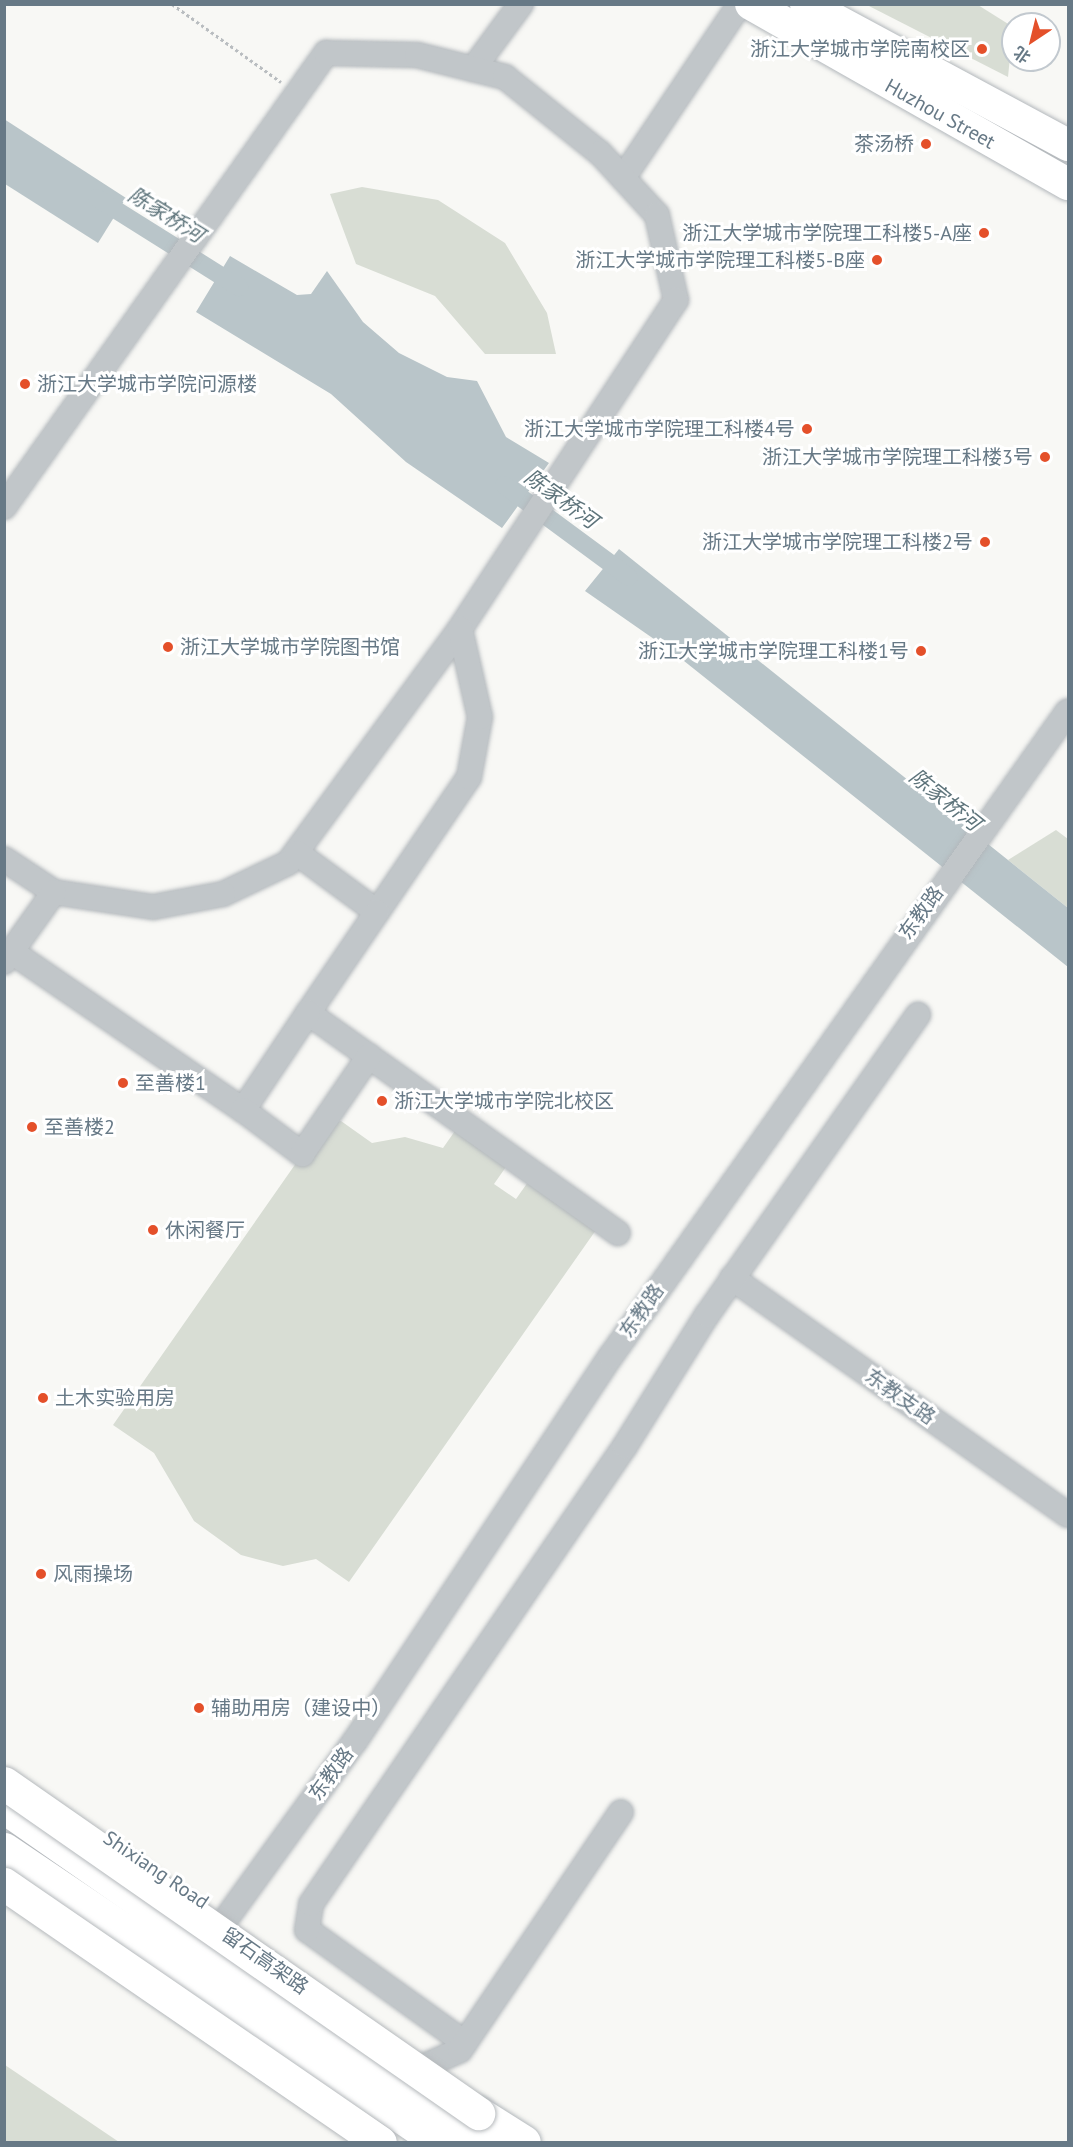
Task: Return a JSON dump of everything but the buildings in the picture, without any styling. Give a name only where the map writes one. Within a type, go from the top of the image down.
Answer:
[{"type":"highway","points":[[4,1778],[200,1941]]},
{"type":"highway","name":"留石高架路","points":[[4,1783],[524,2142]]},
{"type":"highway","name":"留石高架路","points":[[4,1807],[200,1941],[447,2132]]},
{"type":"highway","name":"留石高架路","points":[[4,1849],[237,2005],[447,2132],[485,2142]]},
{"type":"highway","points":[[4,1870],[175,1975],[237,2005]]},
{"type":"highway","points":[[4,1884],[374,2138]]},
{"type":"main road","name":"Huzhou Street","points":[[751,4],[1068,184]]},
{"type":"main road","name":"Huzhou Street","points":[[806,4],[1068,145]]},
{"type":"main road","name":"Shixiang Road","points":[[4,1767],[230,1922],[427,2065],[542,2142]]},
{"type":"main road","points":[[4,1901],[148,1998],[274,2061],[374,2138]]},
{"type":"street","points":[[623,178],[740,4]]},
{"type":"street","points":[[473,69],[513,7]]},
{"type":"street","points":[[4,507],[326,53],[417,55],[505,78],[600,153],[657,215],[676,300],[460,629],[288,863],[208,898],[153,907],[54,892],[4,859]]},
{"type":"street","points":[[243,1110],[469,777],[480,717],[460,629]]},
{"type":"street","name":"东教路","points":[[1019,789],[1068,711]]},
{"type":"street","name":"东教路","points":[[230,1922],[364,1748],[917,928],[1019,789],[1068,731]]},
{"type":"street","points":[[297,853],[377,912]]},
{"type":"street","points":[[54,892],[8,957],[243,1110],[302,1154],[369,1056]]},
{"type":"street","points":[[308,1013],[618,1233]]},
{"type":"street","points":[[465,2043],[307,1930],[311,1904],[626,1446],[732,1278],[918,1015]]},
{"type":"street","name":"东教支路","points":[[732,1278],[1068,1515]]},
{"type":"street","points":[[427,2065],[465,2043],[621,1812]]},
{"type":"path","points":[[172,4],[297,93]]},
{"type":"shaded area","points":[[867,5],[978,5],[1001,19],[1001,72],[1008,72],[1008,77]]},
{"type":"shaded area","points":[[4,119],[126,198],[98,243],[5,184]]},
{"type":"shaded area","points":[[362,187],[438,200],[505,243],[547,313],[556,354],[485,354],[435,296],[356,264],[330,194]]},
{"type":"shaded area","points":[[230,256],[297,295],[311,294],[327,271],[363,322],[399,353],[447,377],[477,381],[506,437],[549,463],[502,528],[406,462],[331,394],[196,312]]},
{"type":"shaded area","points":[[619,549],[1068,908],[1068,967],[674,653],[585,591]]},
{"type":"shaded area","points":[[1056,830],[1068,839],[1068,908],[1008,860]]},
{"type":"shaded area","points":[[341,1121],[372,1143],[405,1137],[443,1148],[457,1128],[508,1164],[494,1184],[516,1199],[528,1182],[596,1230],[349,1582],[316,1559],[283,1566],[241,1555],[194,1521],[154,1453],[113,1425],[322,1126]]},
{"type":"shaded area","points":[[5,2065],[119,2142],[5,2142]]},
{"type":"waterway","name":"陈家桥河","points":[[97,198],[239,287]]},
{"type":"waterway","name":"陈家桥河","points":[[504,485],[629,577]]},
{"type":"place","name":"浙江大学城市学院南校区","points":[[982,49]]},
{"type":"place","name":"茶汤桥","points":[[926,144]]},
{"type":"place","name":"浙江大学城市学院理工科楼5-A座","points":[[984,233]]},
{"type":"place","name":"浙江大学城市学院理工科楼5-B座","points":[[877,260]]},
{"type":"place","name":"浙江大学城市学院问源楼","points":[[25,384]]},
{"type":"place","name":"浙江大学城市学院理工科楼4号","points":[[807,429]]},
{"type":"place","name":"浙江大学城市学院理工科楼3号","points":[[1045,457]]},
{"type":"place","name":"浙江大学城市学院理工科楼2号","points":[[985,542]]},
{"type":"place","name":"浙江大学城市学院图书馆","points":[[168,647]]},
{"type":"place","name":"浙江大学城市学院理工科楼1号","points":[[921,651]]},
{"type":"place","name":"至善楼1","points":[[123,1083]]},
{"type":"place","name":"浙江大学城市学院北校区","points":[[382,1101]]},
{"type":"place","name":"至善楼2","points":[[32,1127]]},
{"type":"place","name":"休闲餐厅","points":[[153,1230]]},
{"type":"place","name":"土木实验用房","points":[[43,1398]]},
{"type":"place","name":"风雨操场","points":[[41,1574]]},
{"type":"place","name":"辅助用房（建设中）","points":[[199,1708]]}]
